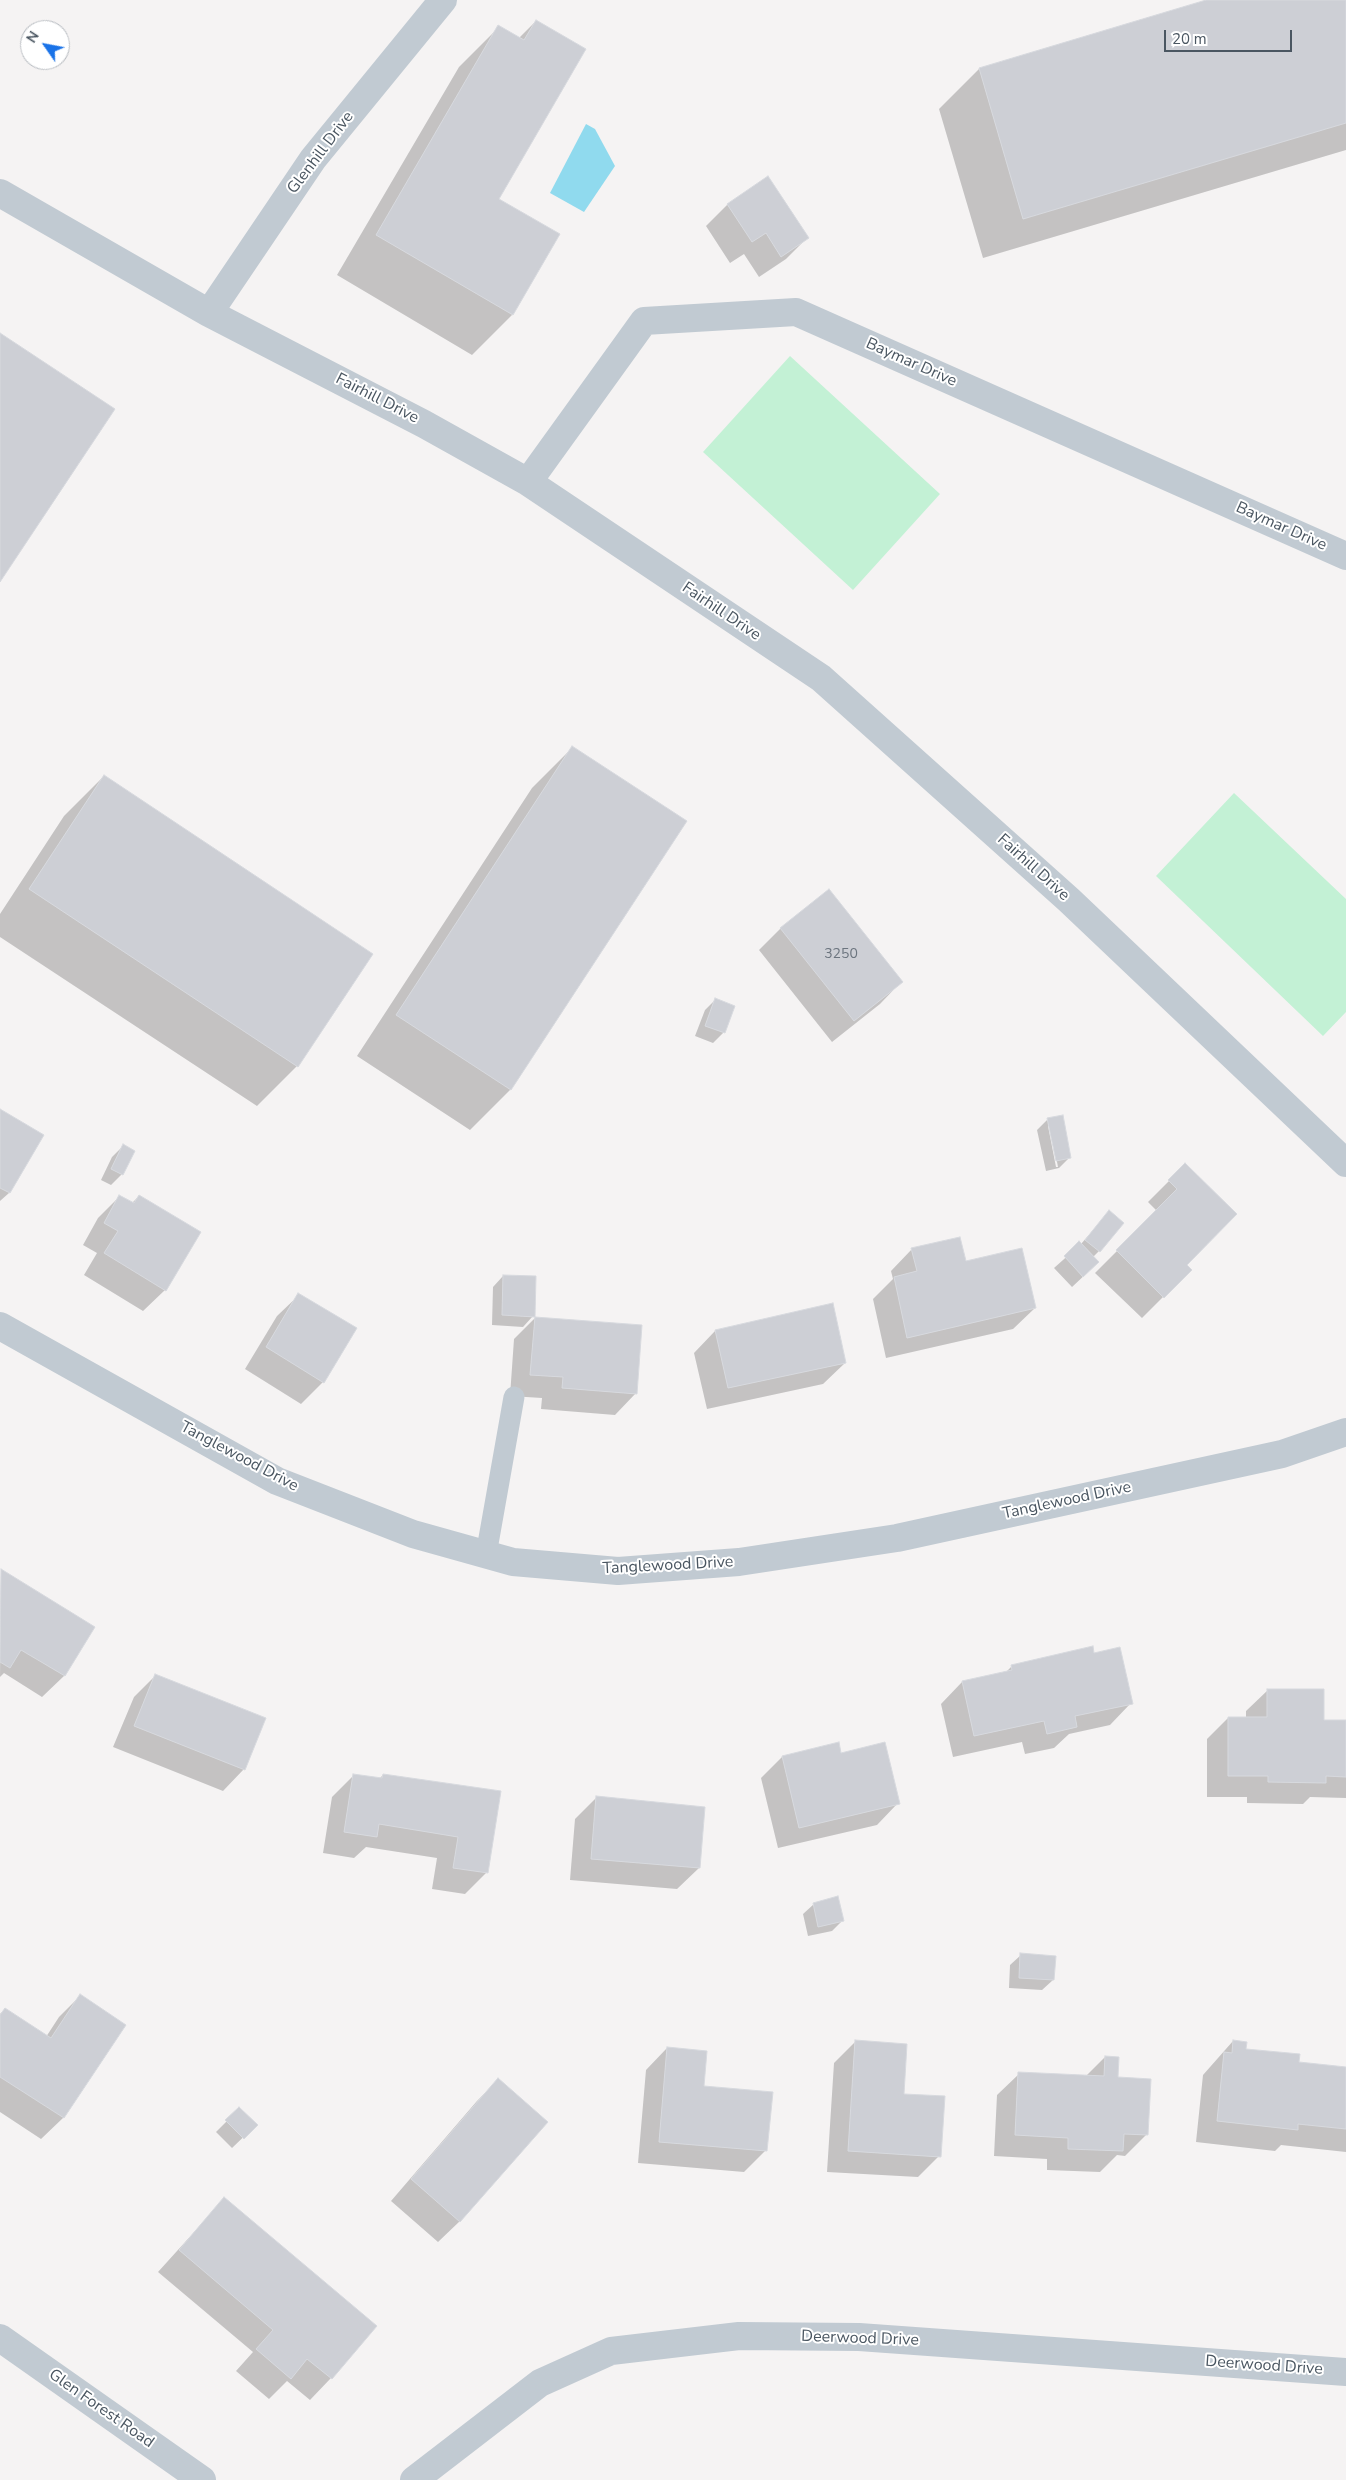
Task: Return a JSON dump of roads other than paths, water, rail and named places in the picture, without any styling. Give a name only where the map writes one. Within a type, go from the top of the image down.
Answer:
[{"type":"street","name":"Glenhill Drive","points":[[209,313],[314,159],[443,0]]},
{"type":"street","name":"Fairhill Drive","points":[[0,193],[209,313],[424,424],[528,482],[821,678],[1068,900],[1346,1163]]},
{"type":"street","name":"Baymar Drive","points":[[528,482],[644,321],[796,312],[1346,556]]},
{"type":"street","name":"Tanglewood Drive","points":[[0,1326],[278,1481],[413,1534],[513,1562],[618,1571],[738,1562],[907,1536],[1282,1454],[1346,1432]]},
{"type":"street","name":"Deerwood Drive","points":[[414,2480],[540,2383],[611,2351],[739,2336],[860,2337],[1346,2372]]},
{"type":"street","name":"Glen Forest Road","points":[[0,2338],[202,2480]]},
{"type":"lane","points":[[486,1554],[514,1397]]},
{"type":"water","points":[[586,124],[595,129],[615,166],[584,212],[550,193]]}]
